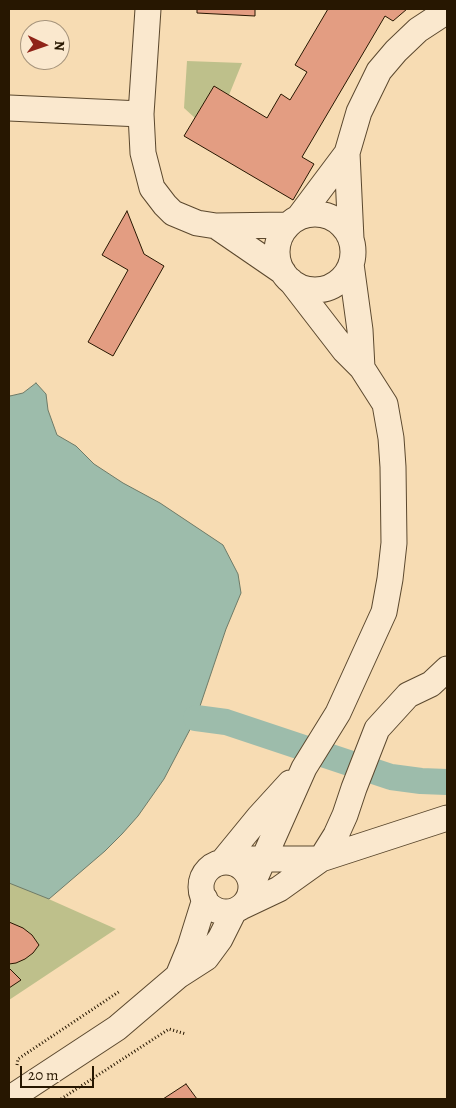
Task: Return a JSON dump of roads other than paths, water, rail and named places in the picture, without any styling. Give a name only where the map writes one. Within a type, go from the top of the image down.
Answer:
[{"type":"street","points":[[148,9],[141,114],[143,153],[152,188],[165,205],[173,213],[197,223],[216,226],[293,221],[311,214],[324,214],[336,219],[345,228],[351,239]]},
{"type":"street","points":[[216,226],[302,287],[314,290],[326,288],[337,283],[346,275],[354,252],[351,239],[347,153],[359,112],[379,71],[396,51],[418,30],[447,10]]},
{"type":"street","points":[[9,108],[141,114]]},
{"type":"street","points":[[223,861],[268,822],[338,713],[384,612],[390,579],[394,543],[393,466],[391,438],[385,404],[362,368],[345,351],[287,277],[278,261],[278,248],[281,236],[347,153]]},
{"type":"street","points":[[351,264],[360,330],[362,368]]},
{"type":"street","points":[[321,859],[336,835],[345,815],[377,729],[408,695],[431,684],[447,669]]},
{"type":"street","points":[[204,900],[217,910],[226,912],[238,909],[279,889],[321,859],[447,818]]},
{"type":"street","points":[[9,1099],[116,1028],[178,976],[206,958],[238,909],[251,894],[252,885],[264,858],[268,822]]},
{"type":"street","points":[[178,976],[190,947],[204,900],[201,883],[204,875],[215,864],[223,861],[264,858],[321,859]]},
{"type":"street","points":[[223,861],[239,864],[246,870],[252,885]]},
{"type":"waterway","points":[[196,718],[226,722],[391,777],[447,782]]}]
